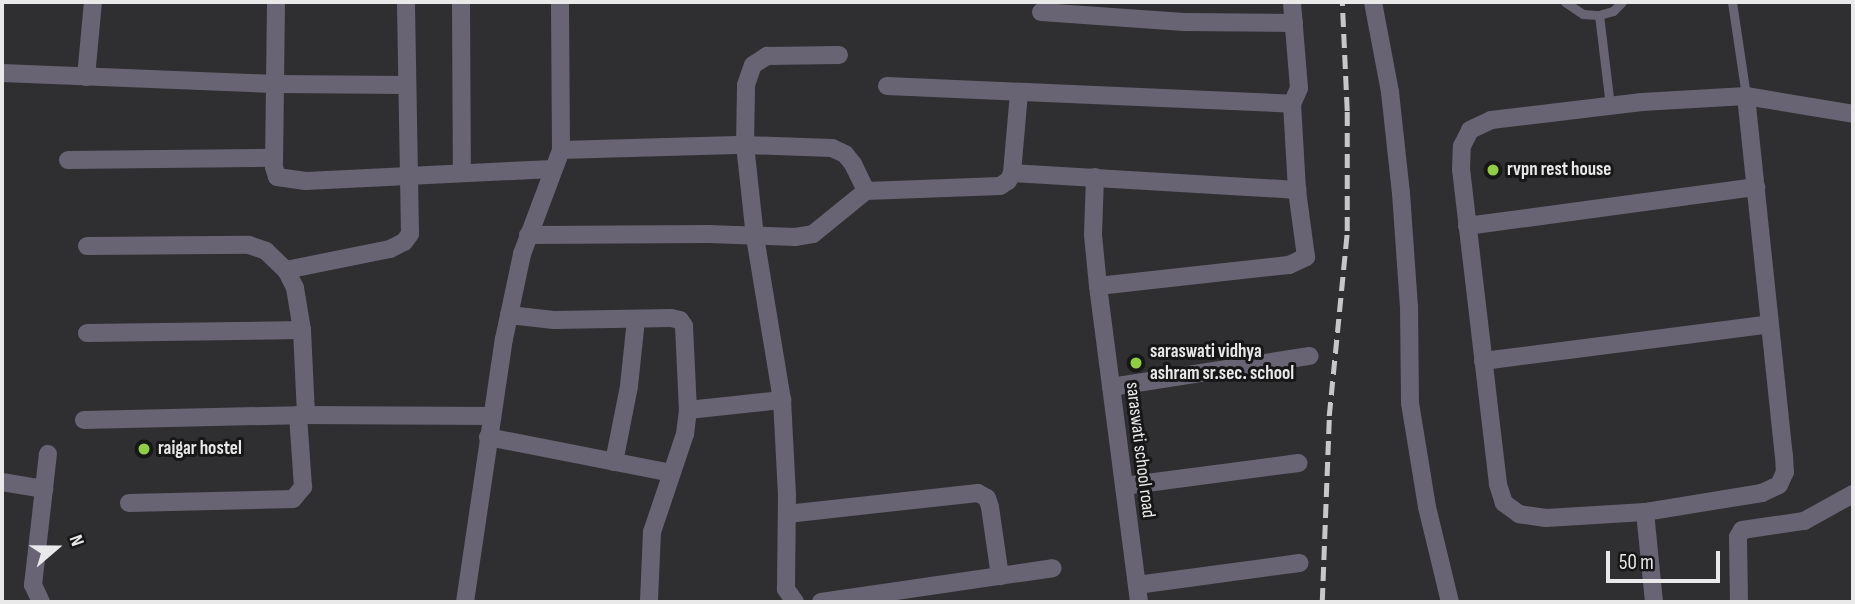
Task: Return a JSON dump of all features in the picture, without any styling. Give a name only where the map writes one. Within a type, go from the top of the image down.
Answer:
[{"type":"street","points":[[86,77],[93,2]]},
{"type":"street","points":[[276,2],[274,158],[277,177],[285,180],[553,169]]},
{"type":"street","points":[[286,270],[390,249],[404,243],[410,234],[406,2]]},
{"type":"street","points":[[461,2],[462,172]]},
{"type":"street","points":[[465,602],[488,437],[509,315],[528,235],[561,150],[561,2]]},
{"type":"street","points":[[1098,286],[1300,262],[1306,257],[1307,247],[1297,190],[1292,104],[1299,88],[1292,2]]},
{"type":"street","points":[[1373,2],[1390,92],[1401,193],[1409,306],[1410,403],[1427,507],[1450,602]]},
{"type":"street","points":[[1041,12],[1184,22],[1294,23]]},
{"type":"street","points":[[795,602],[790,599],[786,589],[787,514],[782,400],[755,237],[745,145],[746,85],[753,65],[767,56],[839,55]]},
{"type":"street","points":[[2,73],[406,85]]},
{"type":"street","points":[[887,86],[1292,104]]},
{"type":"street","points":[[528,235],[709,234],[795,237],[813,234],[866,191],[986,188],[1009,181],[1012,173],[1019,93]]},
{"type":"street","points":[[1746,96],[1785,463],[1785,472],[1779,485],[1762,493],[1645,512],[1546,518],[1519,514],[1504,503],[1497,484],[1461,170],[1462,145],[1470,130],[1491,120],[1610,106],[1746,96],[1853,114]]},
{"type":"street","points":[[561,150],[745,145],[832,148],[845,154],[853,164],[866,191]]},
{"type":"street","points":[[68,160],[274,158]]},
{"type":"street","points":[[1012,173],[1297,190]]},
{"type":"street","name":"saraswati school road","points":[[1095,177],[1093,235],[1098,286],[1138,594]]},
{"type":"street","points":[[1467,226],[1756,187]]},
{"type":"street","points":[[87,246],[249,245],[266,251],[286,270],[295,288],[302,330],[303,487],[293,499],[130,503]]},
{"type":"street","points":[[509,315],[554,320],[671,318],[680,320],[684,326],[688,410],[685,434],[652,532],[649,602]]},
{"type":"street","points":[[614,462],[629,386],[636,319]]},
{"type":"street","points":[[1483,361],[1770,324]]},
{"type":"street","points":[[87,333],[302,330]]},
{"type":"street","points":[[1111,387],[1310,356]]},
{"type":"street","points":[[688,410],[782,400]]},
{"type":"street","points":[[84,420],[302,415],[492,416]]},
{"type":"street","points":[[488,437],[672,473]]},
{"type":"street","points":[[41,602],[33,586],[48,454]]},
{"type":"street","points":[[1124,486],[1298,463]]},
{"type":"street","points":[[2,482],[44,489]]},
{"type":"street","points":[[787,514],[978,493],[986,498],[990,507],[1000,576]]},
{"type":"street","points":[[1739,602],[1738,537],[1742,530],[1804,521],[1853,494]]},
{"type":"street","points":[[1645,512],[1654,602]]},
{"type":"street","points":[[1138,594],[1300,564]]},
{"type":"street","points":[[821,602],[1053,568]]},
{"type":"lane","points":[[1565,2],[1583,14],[1599,15],[1613,11],[1622,2]]},
{"type":"lane","points":[[1732,2],[1746,96]]},
{"type":"lane","points":[[1599,15],[1610,106]]},
{"type":"railway","points":[[1322,602],[1329,416],[1347,231],[1347,111],[1342,2]]},
{"type":"place","name":"rvpn rest house","points":[[1493,170]]},
{"type":"place","name":"saraswati vidhya ashram sr.sec. school","points":[[1136,363]]},
{"type":"place","name":"raigar hostel","points":[[144,449]]}]
